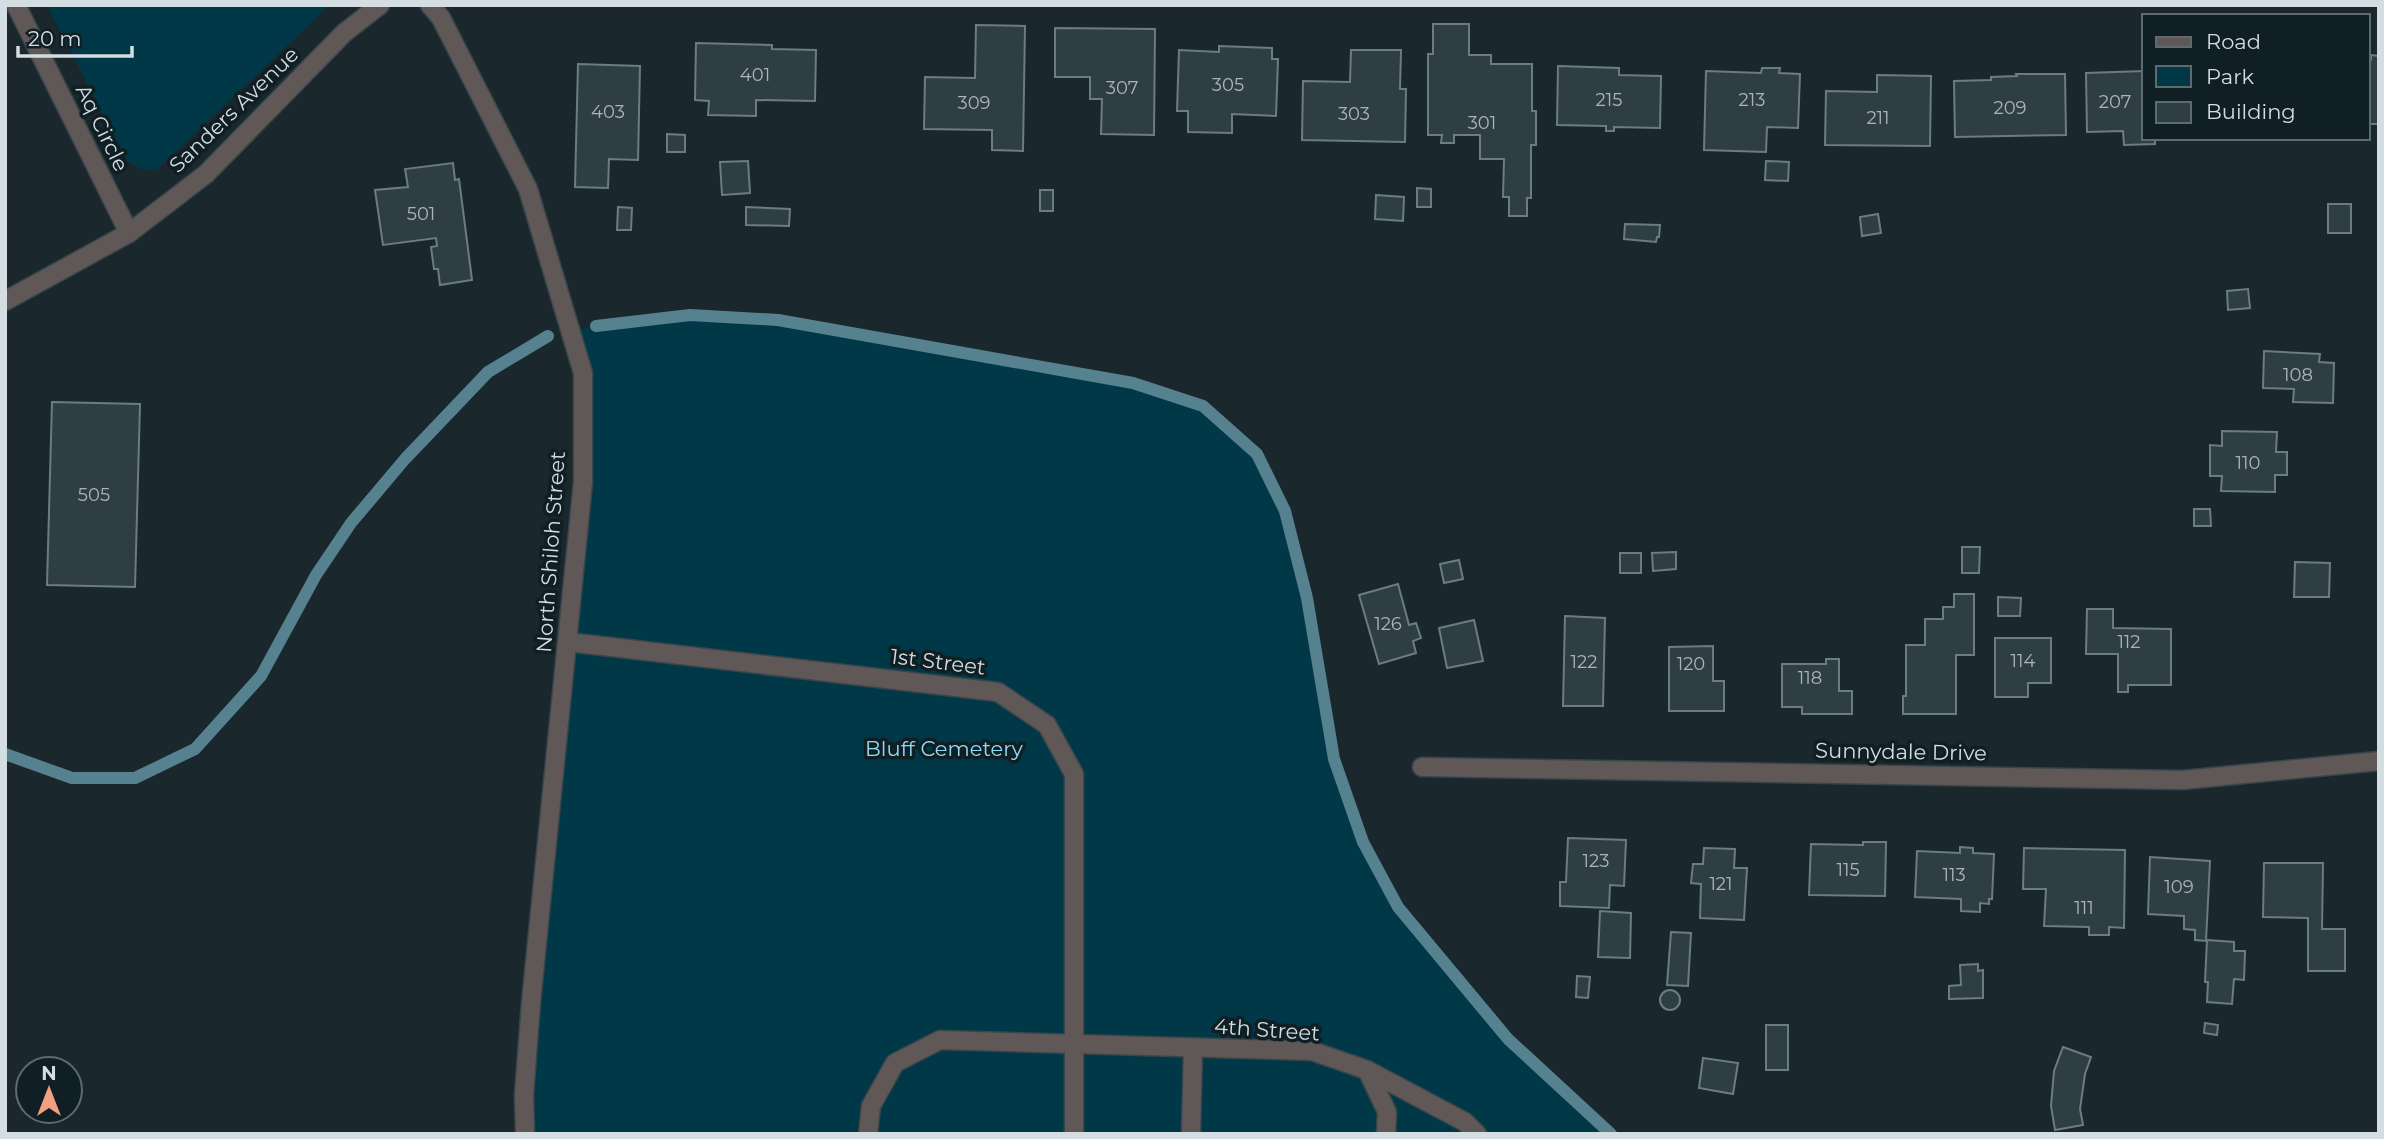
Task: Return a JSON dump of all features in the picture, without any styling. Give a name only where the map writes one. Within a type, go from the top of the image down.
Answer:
[{"type":"street","name":"Aq Circle","points":[[16,5],[129,233]]},
{"type":"street","name":"Sanders Avenue","points":[[5,301],[129,233],[206,174],[344,33],[380,5]]},
{"type":"street","name":"North Shiloh Street","points":[[430,5],[441,18],[528,189],[583,373],[583,482],[531,1003],[524,1095],[525,1134]]},
{"type":"street","name":"1st Street","points":[[568,642],[998,692],[1047,725],[1074,774],[1074,1134]]},
{"type":"street","name":"Sunnydale Drive","points":[[1422,767],[2183,780],[2379,761]]},
{"type":"street","name":"4th Street","points":[[868,1134],[871,1106],[895,1063],[940,1040],[1312,1051],[1367,1070],[1465,1122],[1477,1134]]},
{"type":"street","points":[[1191,1134],[1193,1048]]},
{"type":"street","points":[[1367,1070],[1387,1112],[1386,1134]]},
{"type":"green space","points":[[47,5],[330,5],[157,169],[144,170],[127,161]]},
{"type":"green space","name":"Bluff Cemetery","points":[[690,315],[778,320],[1133,383],[1203,406],[1257,454],[1285,511],[1307,598],[1334,759],[1363,842],[1398,907],[1508,1039],[1611,1134],[525,1134],[568,642],[583,373],[570,331]]},
{"type":"building","points":[[1433,24],[1469,24],[1469,55],[1491,55],[1491,64],[1532,64],[1532,111],[1536,111],[1536,145],[1531,145],[1531,198],[1527,198],[1527,216],[1509,216],[1509,197],[1503,197],[1504,159],[1480,159],[1480,135],[1454,135],[1454,143],[1441,143],[1442,135],[1428,135],[1428,54],[1433,54]]},
{"type":"building","points":[[976,25],[1025,26],[1023,151],[992,150],[992,130],[924,129],[925,77],[975,78]]},
{"type":"building","points":[[1055,28],[1155,29],[1154,135],[1101,134],[1102,99],[1090,99],[1090,77],[1055,77]]},
{"type":"building","points":[[696,43],[772,45],[772,49],[816,50],[815,101],[756,100],[756,116],[708,115],[709,101],[695,100]]},
{"type":"building","points":[[1219,46],[1272,48],[1272,59],[1278,59],[1276,116],[1232,114],[1232,133],[1188,132],[1188,111],[1177,111],[1179,50],[1219,52]]},
{"type":"building","points":[[1351,50],[1401,50],[1400,89],[1406,89],[1405,142],[1302,140],[1303,81],[1350,82]]},
{"type":"building","points":[[2371,55],[2379,56],[2379,124],[2370,124]]},
{"type":"building","points":[[578,64],[640,66],[638,160],[609,159],[608,188],[575,187]]},
{"type":"building","points":[[1558,66],[1619,68],[1619,75],[1661,76],[1660,128],[1614,127],[1614,131],[1606,131],[1606,126],[1557,125]]},
{"type":"building","points":[[1762,68],[1780,68],[1779,73],[1800,74],[1798,128],[1767,127],[1766,152],[1704,150],[1706,71],[1761,73]]},
{"type":"building","points":[[2142,71],[2142,140],[2155,140],[2155,144],[2124,145],[2123,131],[2087,132],[2086,73]]},
{"type":"building","points":[[2016,74],[2065,74],[2066,135],[1955,137],[1954,81],[1991,80],[1991,77],[2017,76]]},
{"type":"building","points":[[1877,75],[1931,76],[1930,146],[1825,145],[1826,91],[1877,92]]},
{"type":"building","points":[[667,134],[685,135],[685,152],[667,152]]},
{"type":"building","points":[[748,161],[750,193],[722,195],[720,162]]},
{"type":"building","points":[[1766,161],[1789,162],[1788,181],[1765,180]]},
{"type":"building","points":[[453,163],[455,180],[459,179],[472,280],[440,285],[438,269],[434,269],[431,247],[437,246],[436,238],[383,245],[375,190],[408,187],[405,169]]},
{"type":"building","points":[[1417,188],[1431,189],[1431,207],[1417,207]]},
{"type":"building","points":[[1040,190],[1053,190],[1053,211],[1040,211]]},
{"type":"building","points":[[1376,195],[1404,197],[1403,221],[1375,219]]},
{"type":"building","points":[[2328,204],[2351,204],[2351,233],[2328,233]]},
{"type":"building","points":[[618,207],[632,208],[631,230],[617,230]]},
{"type":"building","points":[[746,207],[790,209],[789,226],[746,225]]},
{"type":"building","points":[[1878,214],[1881,233],[1862,236],[1860,217]]},
{"type":"building","points":[[1625,224],[1660,225],[1659,237],[1656,242],[1624,239]]},
{"type":"building","points":[[2248,289],[2250,308],[2228,310],[2227,291]]},
{"type":"building","points":[[2264,351],[2320,354],[2319,362],[2334,363],[2333,403],[2293,402],[2294,389],[2263,388]]},
{"type":"building","points":[[52,402],[140,404],[135,587],[47,585]]},
{"type":"building","points":[[2222,431],[2277,432],[2276,452],[2287,452],[2287,475],[2275,475],[2275,492],[2221,491],[2222,476],[2210,476],[2210,445],[2222,446]]},
{"type":"building","points":[[2194,509],[2210,509],[2211,526],[2194,526]]},
{"type":"building","points":[[1962,547],[1980,547],[1979,573],[1962,573]]},
{"type":"building","points":[[1676,552],[1676,569],[1653,571],[1652,553]]},
{"type":"building","points":[[1620,553],[1641,553],[1641,573],[1620,573]]},
{"type":"building","points":[[1459,560],[1463,579],[1444,583],[1440,564]]},
{"type":"building","points":[[2295,562],[2330,563],[2329,597],[2294,597]]},
{"type":"building","points":[[1398,584],[1409,625],[1416,623],[1421,638],[1413,641],[1416,653],[1379,664],[1359,595]]},
{"type":"building","points":[[1954,594],[1974,594],[1974,655],[1956,655],[1956,714],[1903,714],[1903,696],[1906,696],[1906,645],[1925,645],[1925,619],[1943,619],[1943,607],[1954,607]]},
{"type":"building","points":[[1998,597],[2021,598],[2020,616],[1998,616]]},
{"type":"building","points":[[2087,609],[2113,609],[2113,628],[2171,629],[2171,685],[2128,685],[2128,692],[2118,692],[2118,654],[2086,654]]},
{"type":"building","points":[[1565,616],[1605,618],[1603,706],[1563,706]]},
{"type":"building","points":[[1474,620],[1483,661],[1447,668],[1439,628]]},
{"type":"building","points":[[1995,638],[2051,638],[2051,683],[2028,683],[2028,697],[1995,697]]},
{"type":"building","points":[[1713,646],[1713,681],[1724,681],[1724,711],[1669,711],[1669,647]]},
{"type":"building","points":[[1826,659],[1839,659],[1839,691],[1852,691],[1852,714],[1802,714],[1802,707],[1782,707],[1782,664],[1826,664]]},
{"type":"building","points":[[1568,838],[1626,840],[1624,886],[1610,885],[1609,908],[1560,906],[1560,882],[1566,882]]},
{"type":"building","points":[[1863,842],[1886,842],[1885,896],[1809,895],[1811,844],[1863,845]]},
{"type":"building","points":[[1960,847],[1973,848],[1973,853],[1994,854],[1992,899],[1989,899],[1989,904],[1980,903],[1980,912],[1961,911],[1961,899],[1915,897],[1917,851],[1960,853]]},
{"type":"building","points":[[1704,848],[1735,849],[1734,868],[1747,868],[1744,920],[1700,918],[1701,884],[1691,883],[1693,864],[1703,864]]},
{"type":"building","points":[[2024,848],[2125,850],[2124,928],[2109,927],[2109,935],[2089,935],[2089,927],[2044,926],[2046,889],[2023,889]]},
{"type":"building","points":[[2150,857],[2210,861],[2206,941],[2195,940],[2195,930],[2184,929],[2184,916],[2148,914]]},
{"type":"building","points":[[2264,863],[2323,863],[2322,929],[2345,929],[2345,971],[2308,971],[2308,918],[2263,917]]},
{"type":"building","points":[[1600,911],[1631,913],[1630,958],[1598,957]]},
{"type":"building","points":[[1671,932],[1691,933],[1688,986],[1667,985]]},
{"type":"building","points":[[2207,940],[2234,942],[2234,951],[2245,951],[2244,980],[2234,979],[2232,1004],[2207,1002]]},
{"type":"building","points":[[1978,964],[1978,971],[1983,970],[1983,998],[1949,999],[1949,986],[1961,985],[1960,965]]},
{"type":"building","points":[[1577,976],[1590,977],[1588,998],[1576,997]]},
{"type":"building","points":[[1670,990],[1677,993],[1680,1000],[1677,1007],[1670,1010],[1663,1007],[1660,1000],[1663,993]]},
{"type":"building","points":[[2205,1023],[2218,1025],[2217,1035],[2204,1033]]},
{"type":"building","points":[[1766,1025],[1788,1025],[1788,1070],[1766,1070]]},
{"type":"building","points":[[2063,1047],[2091,1057],[2085,1074],[2080,1109],[2083,1125],[2055,1130],[2051,1106],[2054,1071]]},
{"type":"building","points":[[1703,1058],[1738,1063],[1733,1094],[1699,1088]]},
{"type":"waterway","points":[[596,326],[690,315],[778,320],[1133,383],[1203,406],[1257,454],[1285,511],[1307,598],[1334,759],[1363,842],[1398,907],[1508,1039],[1611,1134]]},
{"type":"waterway","points":[[5,754],[72,778],[135,778],[195,749],[261,676],[316,575],[351,523],[405,459],[488,372],[548,336]]}]
